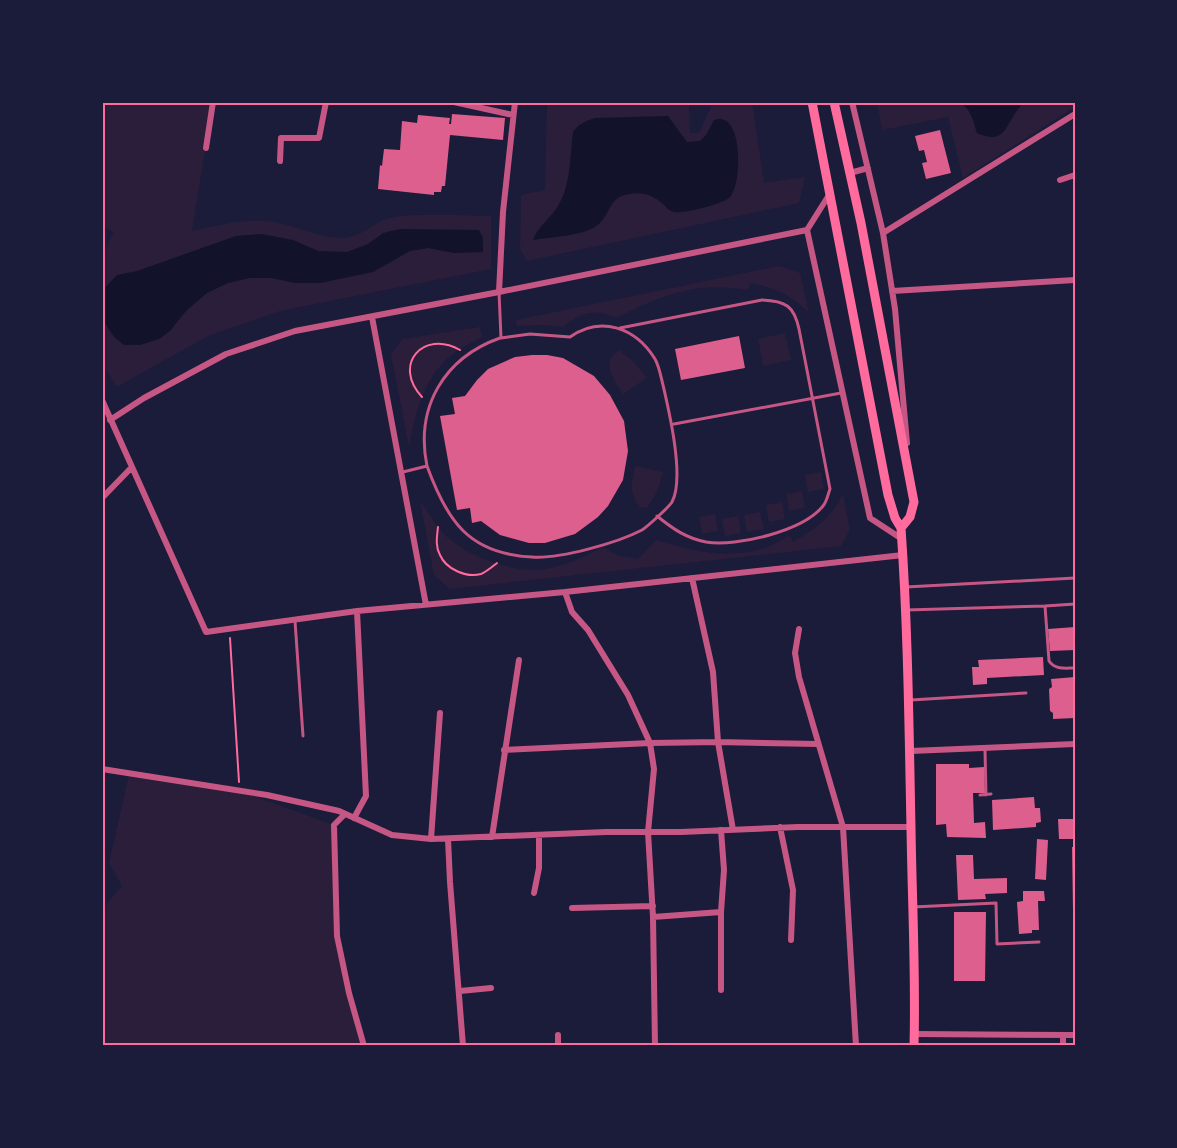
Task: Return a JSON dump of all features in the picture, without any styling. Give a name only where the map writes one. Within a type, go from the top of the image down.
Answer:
[{"type":"main road","points":[[812,102],[888,495],[895,518],[901,528],[911,751],[914,1046]]},
{"type":"main road","points":[[834,102],[914,502],[910,517],[901,528]]},
{"type":"street","points":[[206,148],[213,102]]},
{"type":"street","points":[[280,161],[281,138],[318,138],[326,102]]},
{"type":"street","points":[[454,102],[513,115]]},
{"type":"street","points":[[499,292],[503,212],[514,102]]},
{"type":"street","points":[[852,102],[883,233],[892,291],[901,364],[908,465]]},
{"type":"street","points":[[883,233],[1075,114]]},
{"type":"street","points":[[850,173],[868,168]]},
{"type":"street","points":[[1060,180],[1075,175]]},
{"type":"street","points":[[829,195],[807,230],[870,518],[902,539]]},
{"type":"street","points":[[110,420],[144,398],[226,354],[295,330],[372,317],[807,230]]},
{"type":"street","points":[[892,291],[1075,280]]},
{"type":"street","points":[[372,317],[426,605]]},
{"type":"street","points":[[102,400],[207,632],[357,611],[565,592],[903,555]]},
{"type":"street","points":[[102,498],[132,467]]},
{"type":"street","points":[[692,578],[713,672],[718,742],[733,830]]},
{"type":"street","points":[[565,592],[572,612],[588,630],[607,658],[628,695],[650,743],[654,769],[648,832],[653,906],[655,1046]]},
{"type":"street","points":[[354,818],[366,796],[357,611]]},
{"type":"street","points":[[799,629],[795,652],[799,676],[843,827],[856,1046]]},
{"type":"street","points":[[492,837],[519,660]]},
{"type":"street","points":[[431,839],[440,713]]},
{"type":"street","points":[[504,750],[650,743],[818,744]]},
{"type":"street","points":[[911,751],[1075,744]]},
{"type":"street","points":[[102,769],[267,795],[345,814],[392,835],[431,839],[780,827],[911,827]]},
{"type":"street","points":[[345,814],[334,825],[337,936],[349,993],[364,1046]]},
{"type":"street","points":[[780,827],[793,890],[791,940]]},
{"type":"street","points":[[721,830],[724,870],[721,912],[722,990]]},
{"type":"street","points":[[534,893],[539,868],[539,835]]},
{"type":"street","points":[[448,839],[463,1046]]},
{"type":"street","points":[[572,908],[653,906]]},
{"type":"street","points":[[653,917],[721,912]]},
{"type":"street","points":[[460,992],[491,988]]},
{"type":"street","points":[[914,1034],[1075,1035]]},
{"type":"street","points":[[558,1035],[558,1046]]},
{"type":"street","points":[[1063,1046],[1064,1035]]},
{"type":"lane","points":[[499,292],[501,338]]},
{"type":"lane","points":[[618,329],[762,300],[783,303],[792,309],[797,317],[830,489],[824,504],[811,517],[779,531],[725,543],[708,542],[676,532],[657,516]]},
{"type":"lane","points":[[606,325],[618,329],[635,337],[656,360],[673,425],[677,477],[672,502],[643,530],[566,554],[536,558],[512,556],[493,551],[470,538],[453,521],[439,499],[424,452],[423,426],[440,383],[461,360],[482,345],[501,338],[530,334],[570,337],[591,326],[606,325]]},
{"type":"lane","points":[[673,425],[843,393]]},
{"type":"lane","points":[[401,473],[427,466]]},
{"type":"lane","points":[[904,588],[1075,578]]},
{"type":"lane","points":[[905,609],[1075,604]]},
{"type":"lane","points":[[1045,606],[1049,661],[1052,666],[1058,668],[1075,668]]},
{"type":"lane","points":[[294,619],[303,736]]},
{"type":"lane","points":[[909,700],[1026,693]]},
{"type":"lane","points":[[985,748],[986,795]]},
{"type":"lane","points":[[980,795],[991,794]]},
{"type":"lane","points":[[913,907],[996,903],[997,944],[1039,942]]},
{"type":"path","points":[[422,397],[415,390],[409,378],[410,365],[415,354],[426,346],[438,343],[460,350]]},
{"type":"path","points":[[438,526],[436,540],[440,555],[448,566],[464,574],[481,574],[497,564]]},
{"type":"path","points":[[229,628],[239,791]]},
{"type":"shaded area","points":[[102,102],[213,102],[192,231],[233,223],[264,221],[323,236],[347,238],[386,219],[396,217],[491,216],[491,269],[280,311],[208,336],[117,387],[102,364],[102,255],[114,232],[102,226]]},
{"type":"shaded area","points":[[689,102],[690,133],[699,133],[713,102],[752,102],[764,183],[805,177],[799,203],[527,261],[520,249],[521,195],[545,190],[547,103]]},
{"type":"shaded area","points":[[877,102],[1075,102],[1075,107],[963,178],[948,117],[882,130]]},
{"type":"shaded area","points":[[958,102],[1025,102],[1001,134],[987,137],[977,133],[969,111]]},
{"type":"shaded area","points":[[668,116],[687,142],[700,141],[714,120],[724,120],[731,126],[738,150],[738,164],[737,178],[730,197],[694,210],[674,212],[646,194],[625,195],[613,203],[599,224],[593,228],[577,234],[533,240],[562,198],[569,170],[573,132],[578,127],[595,118]]},
{"type":"shaded area","points":[[400,229],[479,230],[483,238],[483,252],[454,253],[428,248],[410,251],[373,272],[320,283],[250,278],[228,283],[207,293],[186,311],[170,331],[159,339],[140,345],[124,345],[114,337],[102,319],[102,291],[117,275],[137,271],[236,236],[262,234],[293,240],[318,251],[347,252],[368,244],[383,233]]},
{"type":"shaded area","points":[[779,266],[800,273],[809,313],[783,293],[751,283],[748,290],[712,287],[680,292],[616,318],[595,312],[582,315],[563,327],[517,326],[516,320]]},
{"type":"shaded area","points":[[480,327],[482,337],[453,354],[440,366],[426,387],[417,411],[409,447],[391,354],[402,339]]},
{"type":"shaded area","points":[[785,333],[791,360],[763,366],[758,339]]},
{"type":"shaded area","points":[[619,350],[633,361],[647,378],[623,394],[610,371],[610,360]]},
{"type":"shaded area","points":[[635,466],[663,472],[657,492],[647,508],[640,507],[632,492]]},
{"type":"shaded area","points":[[821,472],[824,489],[808,492],[805,475]]},
{"type":"shaded area","points":[[802,491],[805,508],[789,511],[786,494]]},
{"type":"shaded area","points":[[843,493],[850,530],[841,546],[450,589],[434,575],[420,500],[442,532],[461,547],[498,564],[539,570],[584,557],[602,547],[619,556],[638,559],[656,540],[697,551],[723,554],[750,552],[765,548],[790,535],[793,542],[822,522],[833,510]]},
{"type":"shaded area","points":[[782,502],[785,519],[769,522],[766,505]]},
{"type":"shaded area","points":[[760,512],[764,529],[747,532],[744,515]]},
{"type":"shaded area","points":[[715,514],[718,531],[702,534],[699,517]]},
{"type":"shaded area","points":[[738,516],[741,533],[725,536],[722,519]]},
{"type":"shaded area","points":[[129,774],[239,791],[334,825],[337,936],[361,1046],[102,1046],[102,909],[122,886],[109,863]]},
{"type":"building","points":[[452,114],[505,118],[503,140],[450,135],[445,186],[442,186],[441,192],[434,192],[434,195],[378,189],[384,149],[400,150],[402,121],[417,123],[418,115],[450,118],[449,124],[451,124]]},
{"type":"building","points":[[940,130],[951,173],[926,179],[922,163],[927,162],[924,150],[919,151],[915,136]]},
{"type":"building","points":[[739,336],[745,368],[681,380],[675,349]]},
{"type":"building","points":[[532,355],[563,358],[594,376],[610,395],[624,421],[628,451],[623,480],[608,506],[598,517],[575,534],[545,543],[529,543],[500,535],[481,521],[472,523],[470,508],[457,510],[440,416],[455,414],[452,398],[465,396],[488,369],[515,357]]},
{"type":"building","points":[[1075,627],[1075,650],[1050,651],[1048,629]]},
{"type":"building","points":[[1043,657],[1044,675],[987,678],[987,684],[973,685],[972,667],[979,667],[978,660]]},
{"type":"building","points":[[1075,677],[1075,718],[1053,719],[1053,713],[1050,711],[1051,679]]},
{"type":"building","points":[[936,764],[969,764],[969,768],[984,767],[985,793],[973,793],[974,823],[985,822],[986,838],[947,837],[946,824],[936,825]]},
{"type":"building","points":[[1034,797],[1035,808],[1040,808],[1041,822],[1036,823],[1036,827],[993,830],[992,800]]},
{"type":"building","points":[[1058,819],[1075,819],[1075,839],[1059,839]]},
{"type":"building","points":[[1037,839],[1048,840],[1046,880],[1035,879]]},
{"type":"building","points":[[1072,847],[1075,847],[1075,911],[1073,911]]},
{"type":"building","points":[[956,855],[973,855],[974,879],[1007,878],[1007,893],[985,894],[986,899],[958,900]]},
{"type":"building","points":[[1023,891],[1044,891],[1045,901],[1038,901],[1039,930],[1019,934],[1017,902],[1023,901]]},
{"type":"building","points":[[954,912],[986,912],[985,981],[954,981]]}]
